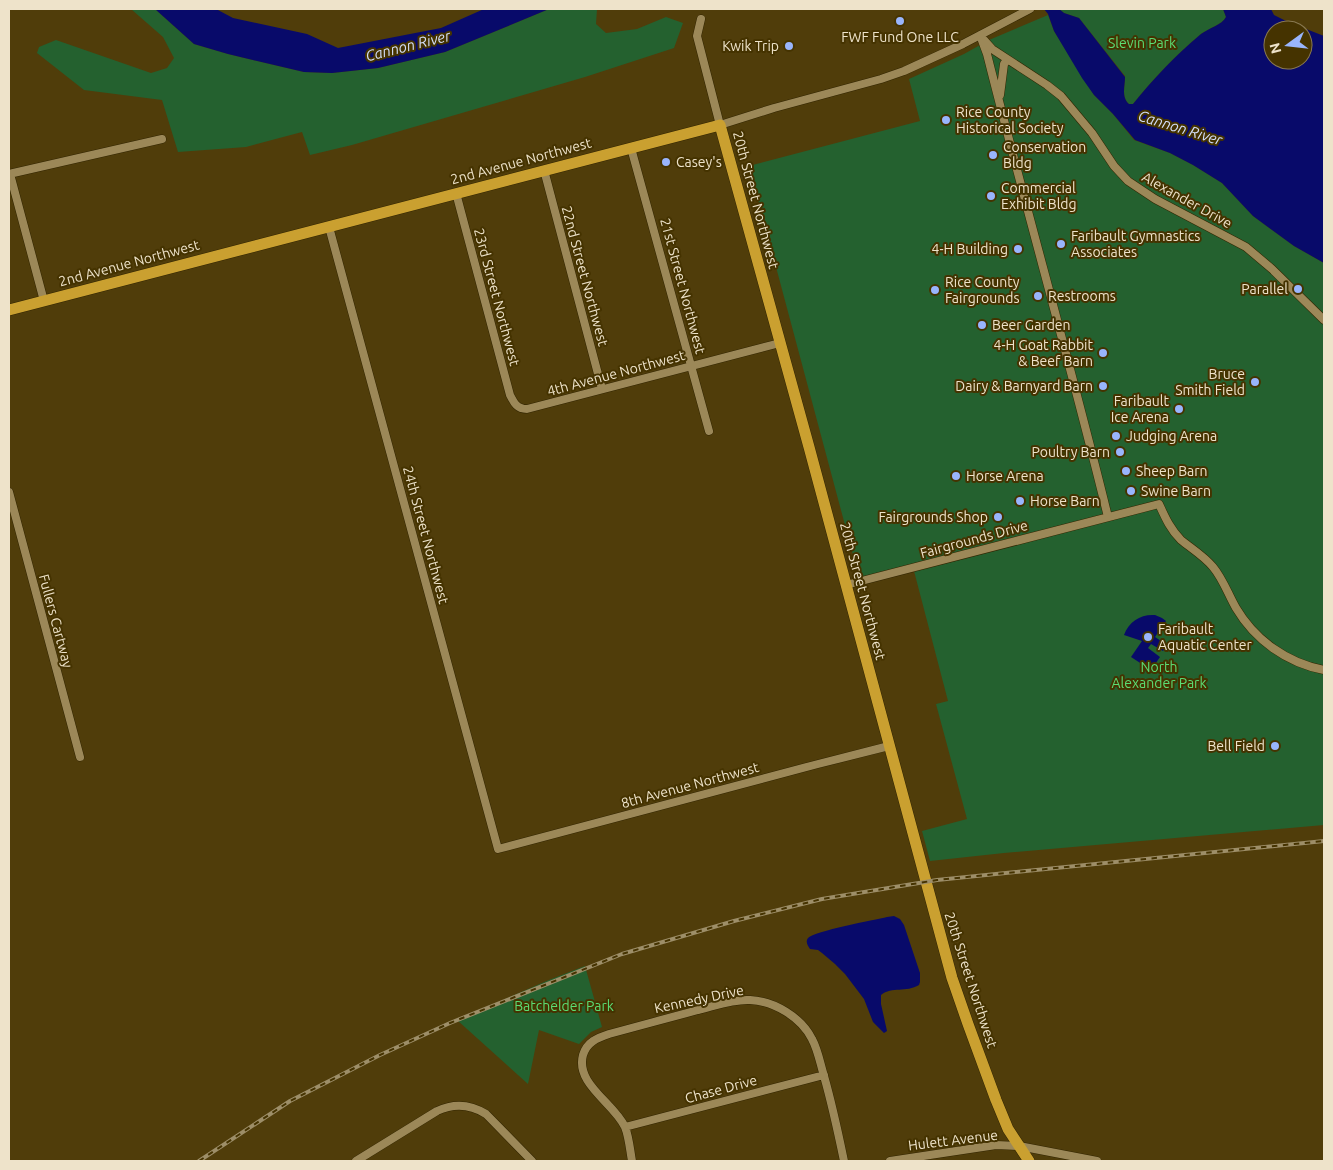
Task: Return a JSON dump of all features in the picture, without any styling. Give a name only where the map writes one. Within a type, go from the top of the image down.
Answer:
[{"type":"highway","name":"2nd Avenue Northwest","points":[[9,310],[720,125]]},
{"type":"highway","name":"20th Street Northwest","points":[[720,125],[937,927],[960,1004],[996,1100],[1008,1129],[1029,1161]]},
{"type":"street","name":"2nd Avenue Northwest","points":[[720,125],[774,108],[893,76],[942,54],[1027,10]]},
{"type":"street","name":"20th Street Northwest","points":[[701,19],[698,36],[720,125]]},
{"type":"street","name":"Alexander Drive","points":[[980,35],[992,49],[1061,96],[1092,132],[1114,166],[1128,181],[1155,199],[1246,247],[1272,269],[1324,320]]},
{"type":"street","points":[[980,35],[987,54],[1108,518]]},
{"type":"street","points":[[999,102],[1004,64],[1007,60]]},
{"type":"street","points":[[44,301],[10,174],[162,139]]},
{"type":"street","name":"21st Street Northwest","points":[[631,148],[709,431]]},
{"type":"street","name":"22nd Street Northwest","points":[[544,170],[602,389]]},
{"type":"street","name":"23rd Street Northwest","points":[[456,193],[510,395],[516,405]]},
{"type":"street","name":"24th Street Northwest","points":[[329,227],[498,849]]},
{"type":"street","name":"4th Avenue Northwest","points":[[516,405],[521,409],[527,409],[780,343]]},
{"type":"street","name":"Fullers Cartway","points":[[9,492],[80,757]]},
{"type":"street","name":"Fairgrounds Drive","points":[[846,585],[1159,504],[1176,535],[1213,566],[1235,607],[1258,635],[1272,648],[1289,658],[1324,670]]},
{"type":"street","name":"8th Avenue Northwest","points":[[498,849],[889,746]]},
{"type":"street","name":"Kennedy Drive","points":[[632,1161],[625,1127],[617,1114],[585,1077],[582,1061],[586,1049],[595,1039],[609,1034],[747,1000],[762,1002],[784,1011],[805,1028],[812,1039],[818,1051],[844,1161]]},
{"type":"street","name":"Chase Drive","points":[[625,1127],[824,1075]]},
{"type":"street","points":[[356,1161],[438,1111],[446,1107],[460,1105],[480,1110],[486,1114],[532,1161]]},
{"type":"street","name":"Hulett Avenue","points":[[890,1161],[996,1145],[1019,1146],[1097,1161]]},
{"type":"green space","points":[[131,9],[155,9],[194,44],[304,72],[332,73],[378,68],[445,52],[549,9],[597,9],[596,24],[606,33],[637,29],[666,17],[683,23],[674,48],[585,77],[352,145],[310,155],[302,132],[246,147],[178,152],[162,100],[84,90],[37,53],[39,47],[56,40],[151,73],[167,68],[174,58],[163,37]]},
{"type":"green space","name":"Slevin Park","points":[[1059,9],[1223,9],[1226,17],[1222,22],[1201,34],[1192,42],[1165,68],[1133,104],[1129,104],[1124,95],[1125,76],[1079,18],[1064,13]]},
{"type":"green space","name":"North Alexander Park","points":[[1048,15],[1054,31],[1094,95],[1113,114],[1134,140],[1170,153],[1222,183],[1253,216],[1294,246],[1324,263],[1324,825],[930,861],[922,831],[967,819],[936,704],[948,701],[914,571],[861,585],[749,166],[920,121],[909,79],[964,54],[989,40]]},
{"type":"green space","name":"Batchelder Park","points":[[585,966],[602,1027],[591,1032],[579,1044],[539,1030],[528,1084],[457,1020],[549,980]]},
{"type":"water","name":"Cannon River","points":[[155,9],[216,9],[233,18],[307,34],[338,48],[441,28],[484,9],[549,9],[445,52],[378,68],[332,73],[304,72],[194,44]]},
{"type":"water","name":"Cannon River","points":[[1044,9],[1059,9],[1064,13],[1079,18],[1125,77],[1124,95],[1129,104],[1133,104],[1165,68],[1201,34],[1224,20],[1226,17],[1223,9],[1271,9],[1274,15],[1284,20],[1263,20],[1263,70],[1313,70],[1313,32],[1324,36],[1324,263],[1294,246],[1253,216],[1222,183],[1170,153],[1135,140],[1094,95],[1054,31],[1048,14]]},
{"type":"water","points":[[1155,615],[1166,621],[1155,637],[1167,645],[1163,651],[1151,644],[1148,648],[1160,657],[1151,670],[1131,657],[1142,641],[1124,635],[1136,619]]},
{"type":"water","points":[[894,916],[900,919],[904,925],[920,973],[920,982],[919,985],[909,989],[885,992],[881,995],[887,1031],[884,1033],[873,1022],[864,999],[845,974],[818,950],[810,949],[807,941],[808,938],[821,932]]},
{"type":"railway","points":[[199,1161],[290,1101],[380,1055],[450,1023],[622,954],[734,921],[822,899],[937,880],[1324,841]]},
{"type":"place","name":"FWF Fund One LLC","points":[[900,21]]},
{"type":"place","name":"Kwik Trip","points":[[789,46]]},
{"type":"place","name":"Rice County Historical Society","points":[[946,120]]},
{"type":"place","name":"Conservation Bldg","points":[[993,155]]},
{"type":"place","name":"Casey's","points":[[666,162]]},
{"type":"place","name":"Commercial Exhibit Bldg","points":[[991,196]]},
{"type":"place","name":"Faribault Gymnastics Associates","points":[[1061,244]]},
{"type":"place","name":"4-H Building","points":[[1018,249]]},
{"type":"place","name":"Parallel","points":[[1298,289]]},
{"type":"place","name":"Rice County Fairgrounds","points":[[935,290]]},
{"type":"place","name":"Restrooms","points":[[1038,296]]},
{"type":"place","name":"Beer Garden","points":[[982,325]]},
{"type":"place","name":"4-H Goat Rabbit & Beef Barn","points":[[1103,353]]},
{"type":"place","name":"Bruce Smith Field","points":[[1255,382]]},
{"type":"place","name":"Dairy & Barnyard Barn","points":[[1103,386]]},
{"type":"place","name":"Faribault Ice Arena","points":[[1179,409]]},
{"type":"place","name":"Judging Arena","points":[[1116,436]]},
{"type":"place","name":"Poultry Barn","points":[[1120,452]]},
{"type":"place","name":"Sheep Barn","points":[[1126,471]]},
{"type":"place","name":"Horse Arena","points":[[956,476]]},
{"type":"place","name":"Swine Barn","points":[[1131,491]]},
{"type":"place","name":"Horse Barn","points":[[1020,501]]},
{"type":"place","name":"Fairgrounds Shop","points":[[998,517]]},
{"type":"place","name":"Faribault Aquatic Center","points":[[1148,637]]},
{"type":"place","name":"Bell Field","points":[[1275,746]]}]
